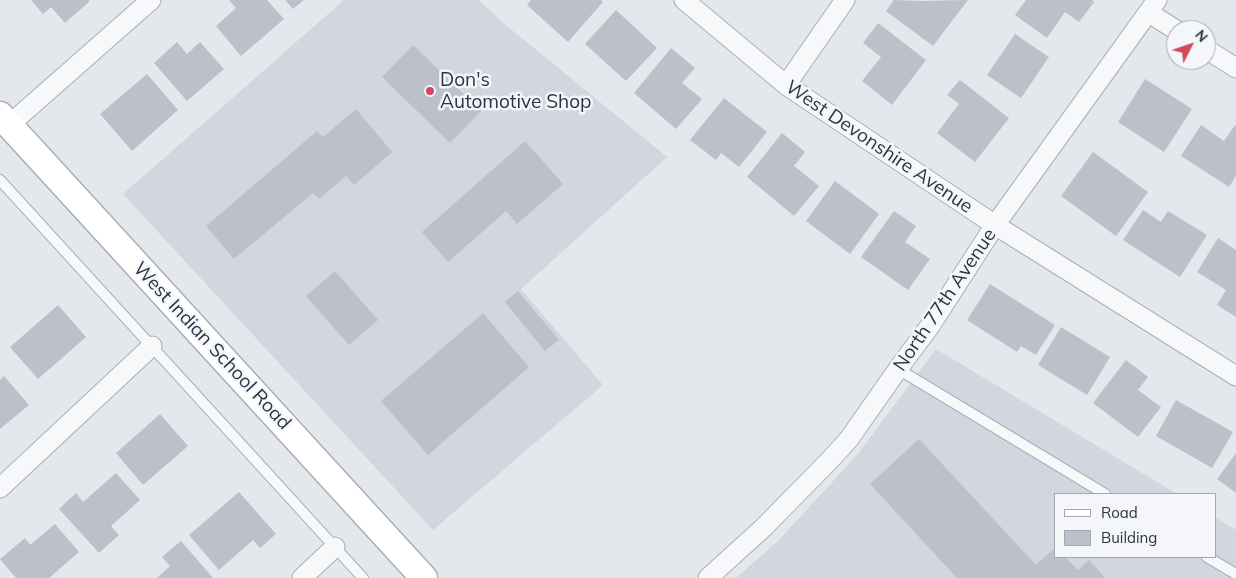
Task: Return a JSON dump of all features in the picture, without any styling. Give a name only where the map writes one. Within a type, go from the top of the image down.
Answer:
[{"type":"main road","name":"West Indian School Road","points":[[5,120],[424,578]]},
{"type":"street","points":[[5,120],[151,0]]},
{"type":"street","name":"West Devonshire Avenue","points":[[684,0],[786,85],[995,225],[1236,376]]},
{"type":"street","points":[[786,85],[845,0]]},
{"type":"street","points":[[1153,6],[1166,20]]},
{"type":"street","name":"North 77th Avenue","points":[[708,578],[763,528],[849,439],[930,326],[995,225],[1153,6]]},
{"type":"street","points":[[1216,55],[1236,68]]},
{"type":"street","points":[[0,488],[152,346]]},
{"type":"street","points":[[302,578],[335,547]]},
{"type":"lane","points":[[0,180],[363,578]]},
{"type":"lane","points":[[898,369],[1103,493]]},
{"type":"lane","points":[[1210,558],[1236,574]]},
{"type":"shaded area","points":[[344,0],[479,0],[501,21],[667,157],[521,289],[603,385],[433,530],[123,194]]},
{"type":"shaded area","points":[[936,349],[1175,493],[1054,493],[1054,558],[1216,558],[1216,518],[1236,530],[1236,578],[736,578],[778,541],[857,455]]},
{"type":"building","points":[[31,0],[90,1],[65,23],[51,7],[43,14]]},
{"type":"building","points":[[229,0],[267,0],[284,19],[241,56],[216,26],[236,8]]},
{"type":"building","points":[[285,0],[304,0],[293,9]]},
{"type":"building","points":[[531,0],[601,0],[603,2],[568,42],[527,5]]},
{"type":"building","points":[[894,0],[968,0],[933,46],[886,11]]},
{"type":"building","points":[[1026,0],[1092,0],[1094,2],[1079,22],[1065,12],[1047,38],[1015,15]]},
{"type":"building","points":[[616,10],[657,48],[626,81],[585,44]]},
{"type":"building","points":[[878,23],[926,60],[892,105],[862,81],[881,57],[863,43]]},
{"type":"building","points":[[1015,34],[1049,57],[1021,98],[987,75]]},
{"type":"building","points":[[177,42],[187,54],[200,42],[224,69],[187,101],[154,63]]},
{"type":"building","points":[[413,45],[481,111],[450,143],[382,77]]},
{"type":"building","points":[[671,48],[695,68],[682,83],[702,99],[676,129],[634,93]]},
{"type":"building","points":[[147,74],[178,110],[132,151],[100,114]]},
{"type":"building","points":[[1145,79],[1192,109],[1164,152],[1118,122]]},
{"type":"building","points":[[960,80],[1009,118],[975,162],[937,133],[959,104],[947,95]]},
{"type":"building","points":[[724,98],[767,132],[739,167],[721,153],[716,160],[690,140]]},
{"type":"building","points":[[356,109],[392,152],[354,185],[346,176],[319,199],[313,193],[234,259],[206,226],[317,131],[323,137]]},
{"type":"building","points":[[1201,125],[1224,141],[1236,126],[1236,176],[1229,187],[1181,156]]},
{"type":"building","points":[[782,133],[805,152],[794,166],[819,186],[794,216],[747,177]]},
{"type":"building","points":[[525,141],[563,184],[517,224],[506,211],[448,262],[422,232]]},
{"type":"building","points":[[1093,152],[1148,192],[1116,236],[1061,196]]},
{"type":"building","points":[[835,181],[879,214],[850,254],[806,221]]},
{"type":"building","points":[[1143,210],[1161,222],[1168,211],[1207,235],[1180,277],[1123,240]]},
{"type":"building","points":[[894,211],[916,226],[905,242],[930,259],[908,290],[861,257]]},
{"type":"building","points":[[1218,238],[1236,250],[1236,317],[1217,305],[1226,290],[1197,272]]},
{"type":"building","points":[[335,271],[378,320],[349,345],[306,296]]},
{"type":"building","points":[[990,284],[1055,325],[1036,355],[1021,346],[1017,352],[967,320]]},
{"type":"building","points":[[518,291],[559,340],[545,351],[505,302]]},
{"type":"building","points":[[58,305],[86,337],[38,379],[10,347]]},
{"type":"building","points":[[483,313],[529,367],[428,455],[381,401]]},
{"type":"building","points":[[1061,327],[1110,357],[1087,395],[1038,365]]},
{"type":"building","points":[[1126,360],[1148,377],[1138,390],[1161,407],[1138,437],[1093,403]]},
{"type":"building","points":[[4,376],[29,405],[0,429],[0,380]]},
{"type":"building","points":[[1176,400],[1233,432],[1212,468],[1156,436]]},
{"type":"building","points":[[160,414],[188,446],[143,485],[116,453]]},
{"type":"building","points":[[919,439],[1036,565],[1054,549],[1054,558],[1066,558],[1078,570],[1089,560],[1105,578],[957,578],[870,484]]},
{"type":"building","points":[[1236,453],[1236,493],[1217,479]]},
{"type":"building","points":[[116,473],[140,500],[111,526],[119,535],[99,553],[59,509],[76,493],[83,502]]},
{"type":"building","points":[[239,492],[276,534],[260,548],[253,540],[219,570],[189,535]]},
{"type":"building","points":[[55,524],[79,552],[49,578],[16,578],[0,559],[25,538],[30,545]]},
{"type":"building","points":[[181,541],[213,578],[157,578],[170,566],[162,557]]},
{"type":"place","name":"Don's Automotive Shop","points":[[430,91]]}]
